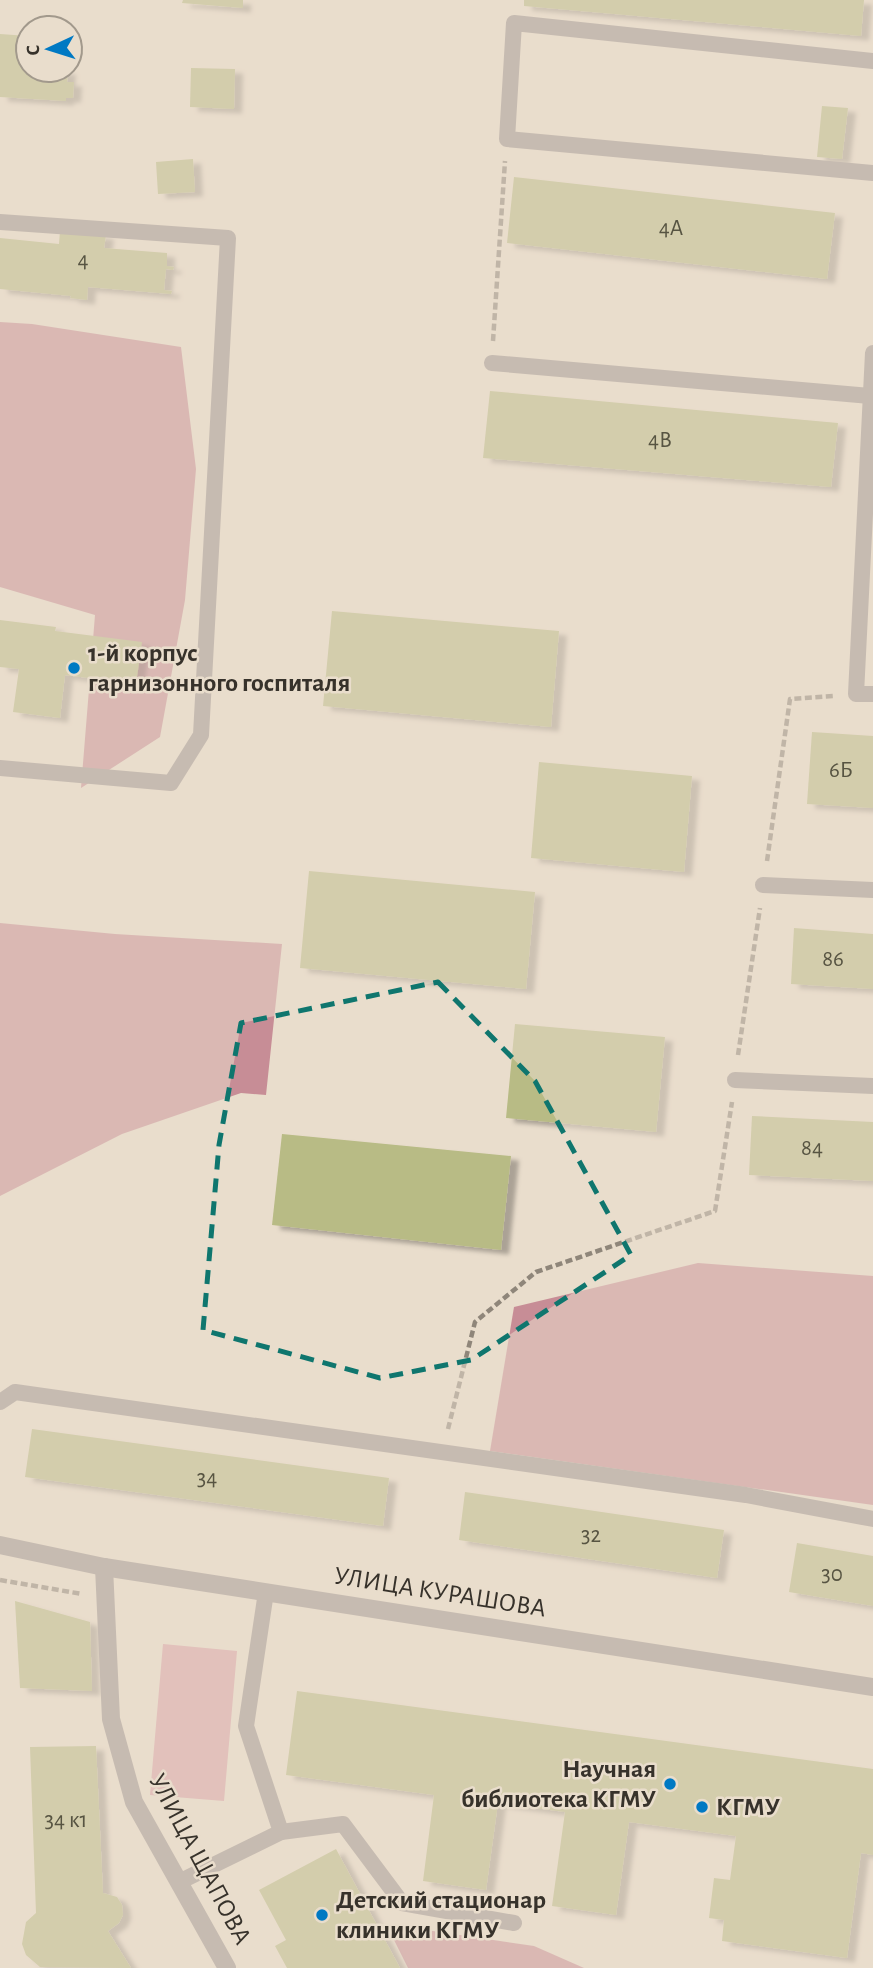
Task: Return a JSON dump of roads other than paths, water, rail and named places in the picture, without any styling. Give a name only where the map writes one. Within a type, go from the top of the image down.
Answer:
[{"type":"street","name":"УЛИЦА КУРАШОВА","points":[[0,1545],[104,1567],[873,1687]]},
{"type":"street","name":"УЛИЦА ЩАПОВА","points":[[104,1567],[111,1718],[134,1802],[227,1968]]},
{"type":"lane","points":[[873,61],[514,23],[507,139],[873,173]]},
{"type":"lane","points":[[0,222],[228,237],[201,735],[171,783],[0,768]]},
{"type":"lane","points":[[873,353],[856,694],[873,694]]},
{"type":"lane","points":[[492,363],[870,396]]},
{"type":"lane","points":[[763,885],[873,890]]},
{"type":"lane","points":[[735,1080],[873,1086]]},
{"type":"lane","points":[[0,1402],[15,1392],[746,1494],[873,1519]]},
{"type":"lane","points":[[266,1592],[246,1726],[281,1832]]},
{"type":"lane","points":[[179,1882],[281,1832],[343,1824],[402,1903],[514,1923]]},
{"type":"place","name":"1-й корпус гарнизонного госпиталя","points":[[74,668]]},
{"type":"place","name":"Научная библиотека КГМУ","points":[[670,1784]]},
{"type":"place","name":"КГМУ","points":[[702,1807]]},
{"type":"place","name":"Детский стационар клиники КГМУ","points":[[322,1915]]}]
